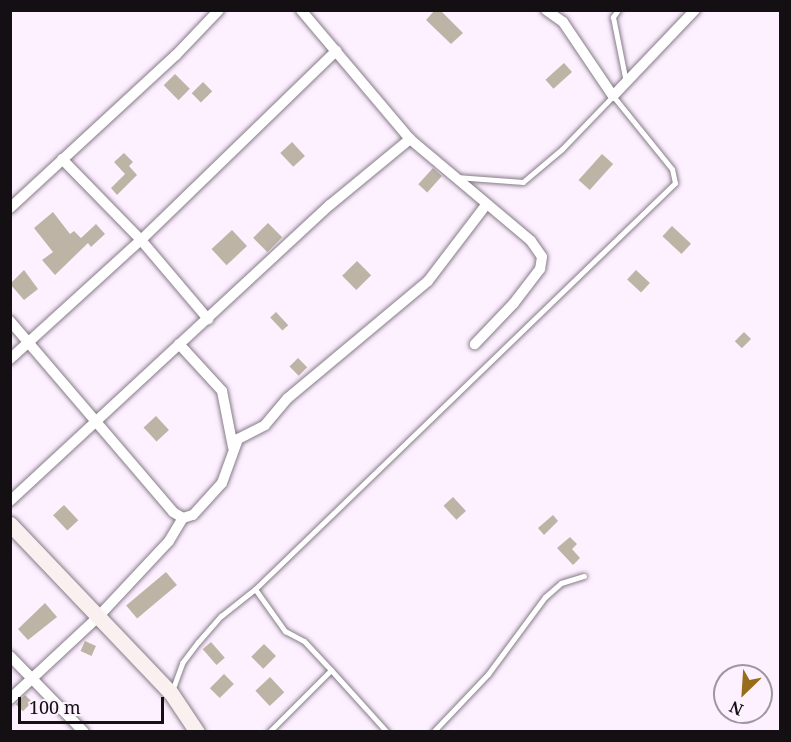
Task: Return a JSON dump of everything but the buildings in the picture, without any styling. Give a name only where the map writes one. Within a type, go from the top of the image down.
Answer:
[{"type":"street","points":[[10,208],[176,55],[219,10]]},
{"type":"street","points":[[301,10],[410,139],[531,242],[542,257],[540,269],[520,295],[475,344]]},
{"type":"street","points":[[546,10],[563,22],[613,96],[695,10]]},
{"type":"street","points":[[10,359],[141,240],[336,51]]},
{"type":"street","points":[[10,501],[330,205],[410,139]]},
{"type":"street","points":[[62,159],[141,240],[208,319]]},
{"type":"street","points":[[10,699],[97,618],[169,541],[183,518],[193,515],[222,483],[234,447],[244,434],[266,425],[288,398],[428,281],[486,205]]},
{"type":"street","points":[[10,321],[172,512],[183,518]]},
{"type":"street","points":[[179,344],[222,391],[234,447]]},
{"type":"street","points":[[10,524],[97,618],[171,693],[197,732]]},
{"type":"street","points":[[10,656],[84,732]]},
{"type":"lane","points":[[618,10],[613,17],[626,83]]},
{"type":"lane","points":[[171,693],[182,663],[221,616],[255,590],[675,183],[672,169],[613,96],[562,149],[523,182],[452,176]]},
{"type":"lane","points":[[433,732],[488,674],[545,597],[561,583],[584,576]]},
{"type":"lane","points":[[255,590],[285,631],[304,641],[387,732]]},
{"type":"lane","points":[[269,732],[332,670]]}]
